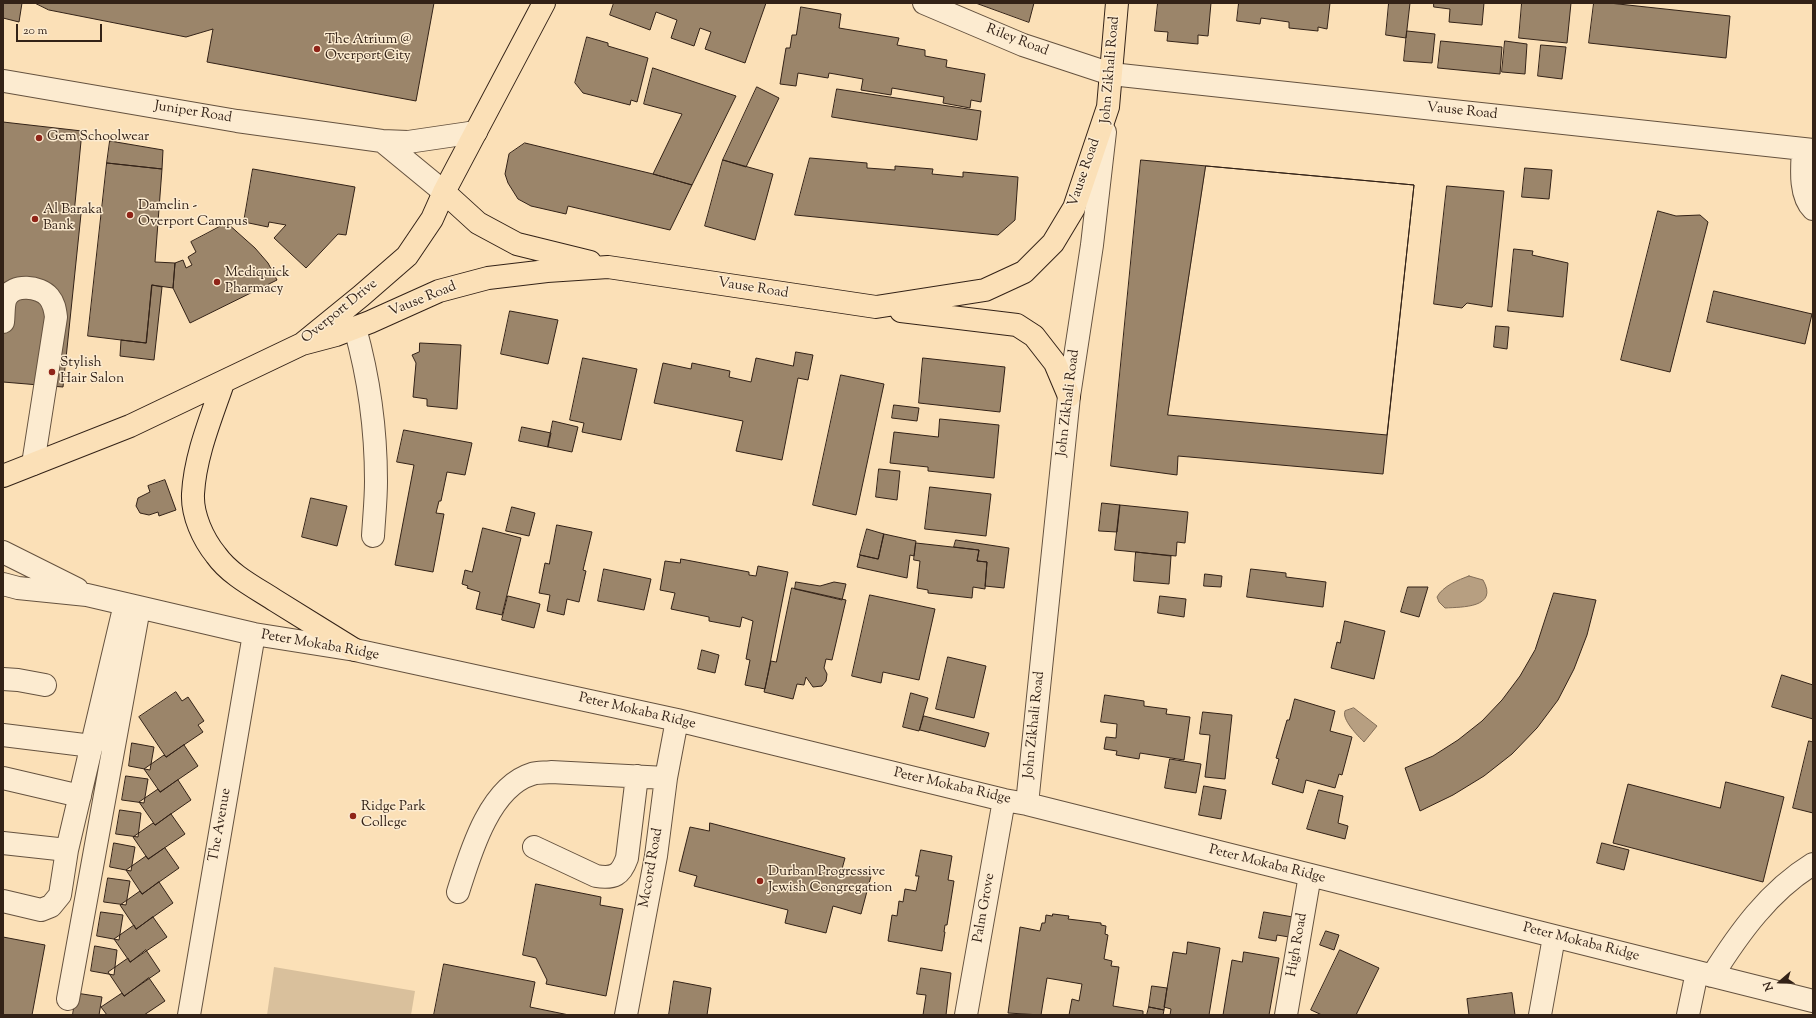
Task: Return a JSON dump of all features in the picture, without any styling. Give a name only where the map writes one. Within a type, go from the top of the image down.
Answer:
[{"type":"main road","name":"Overport Drive","points":[[3,476],[130,426],[223,383],[302,344],[407,256],[432,219],[444,192],[544,3]]},
{"type":"main road","name":"John Zikhali Road","points":[[1108,107],[1117,3]]},
{"type":"main road","name":"Vause Road","points":[[302,344],[336,335],[355,328],[439,291],[488,278],[608,267],[876,308],[986,290],[1024,272],[1052,243],[1074,208],[1108,107]]},
{"type":"main road","points":[[444,192],[478,223],[517,244],[608,267]]},
{"type":"main road","points":[[876,308],[1017,325],[1034,336],[1056,363],[1069,396]]},
{"type":"main road","points":[[223,383],[206,432],[195,477],[193,495],[196,517],[204,536],[216,556],[235,573],[355,650]]},
{"type":"street","name":"Riley Road","points":[[924,3],[1023,45],[1111,74]]},
{"type":"street","name":"Vause Road","points":[[1111,74],[1808,149]]},
{"type":"street","name":"Juniper Road","points":[[4,81],[237,121],[382,141],[408,142],[476,132]]},
{"type":"street","name":"John Zikhali Road","points":[[1027,804],[1069,396],[1092,245],[1108,107]]},
{"type":"street","points":[[382,141],[444,192]]},
{"type":"street","points":[[1808,149],[1802,170],[1804,188],[1813,209]]},
{"type":"street","points":[[3,322],[5,299],[8,293],[20,287],[40,290],[48,295],[54,305],[56,317],[33,464]]},
{"type":"street","points":[[355,328],[366,365],[371,400],[376,482],[373,536]]},
{"type":"street","name":"Peter Mokaba Ridge","points":[[3,552],[87,595]]},
{"type":"street","name":"Peter Mokaba Ridge","points":[[3,584],[18,588],[87,595],[254,634],[355,650],[676,720],[1004,800],[1027,804],[1813,1001]]},
{"type":"street","points":[[3,901],[41,910],[51,906],[60,895],[67,850],[92,746],[132,606]]},
{"type":"street","points":[[68,999],[132,606]]},
{"type":"street","name":"The Avenue","points":[[188,1015],[254,634]]},
{"type":"street","points":[[3,679],[45,685]]},
{"type":"street","name":"Mccord Road","points":[[626,1015],[656,856],[666,778],[676,720]]},
{"type":"street","points":[[3,735],[92,746]]},
{"type":"street","points":[[458,892],[470,854],[483,825],[498,800],[512,784],[533,773],[666,778]]},
{"type":"street","points":[[534,847],[596,876],[606,877],[623,870],[627,858],[637,776]]},
{"type":"street","points":[[3,778],[80,796]]},
{"type":"street","name":"Palm Grove","points":[[966,1015],[1004,800]]},
{"type":"street","points":[[3,843],[67,850]]},
{"type":"street","points":[[1688,1015],[1704,974],[1758,911],[1797,874],[1813,864]]},
{"type":"street","name":"High Road","points":[[1286,1015],[1310,875]]},
{"type":"street","points":[[1540,1015],[1554,937]]},
{"type":"shaded area","points":[[1469,576],[1483,580],[1487,589],[1486,596],[1482,601],[1476,604],[1445,608],[1439,602],[1437,597],[1440,593],[1451,584]]},
{"type":"shaded area","points":[[1354,708],[1377,726],[1364,742],[1345,718],[1345,711]]},
{"type":"shaded area","points":[[274,967],[415,991],[411,1015],[267,1015]]},
{"type":"building","points":[[3,3],[22,3],[19,22],[3,18]]},
{"type":"building","name":"The Atrium @ Overport City","points":[[35,3],[434,3],[416,101],[207,62],[213,29],[186,37],[49,10]]},
{"type":"building","points":[[614,3],[766,3],[745,63],[705,49],[711,32],[700,28],[694,46],[671,38],[677,20],[656,12],[650,30],[610,15]]},
{"type":"building","points":[[976,3],[1034,3],[1029,22]]},
{"type":"building","points":[[1158,3],[1211,3],[1208,36],[1198,35],[1198,44],[1167,41],[1168,32],[1155,31]]},
{"type":"building","points":[[1239,3],[1330,3],[1327,29],[1318,27],[1318,31],[1289,28],[1289,22],[1261,18],[1260,24],[1237,21]]},
{"type":"building","points":[[1389,3],[1410,3],[1406,38],[1386,35]]},
{"type":"building","points":[[1434,3],[1484,3],[1482,25],[1449,22],[1450,9],[1434,7]]},
{"type":"building","points":[[1522,3],[1571,3],[1567,43],[1519,38]]},
{"type":"building","points":[[1594,3],[1609,3],[1730,16],[1726,58],[1589,43]]},
{"type":"building","points":[[801,7],[841,14],[839,28],[899,38],[897,45],[925,50],[925,56],[947,60],[946,67],[985,74],[981,102],[971,100],[970,108],[943,103],[944,97],[892,88],[891,95],[861,90],[863,79],[829,73],[828,78],[798,73],[796,86],[780,84],[786,48],[790,48],[792,35],[796,35]]},
{"type":"building","points":[[1407,31],[1435,34],[1432,63],[1404,61]]},
{"type":"building","points":[[587,37],[608,43],[608,46],[648,58],[637,102],[631,100],[630,105],[583,93],[575,83]]},
{"type":"building","points":[[1441,41],[1502,47],[1500,74],[1438,68]]},
{"type":"building","points":[[1505,41],[1527,44],[1525,74],[1502,72]]},
{"type":"building","points":[[1541,45],[1566,47],[1562,79],[1538,76]]},
{"type":"building","points":[[653,68],[736,96],[692,185],[653,174],[682,114],[644,104]]},
{"type":"building","points":[[757,87],[779,98],[746,167],[723,160]]},
{"type":"building","points":[[837,89],[981,111],[977,140],[832,117]]},
{"type":"building","points":[[3,122],[82,131],[74,214],[81,214],[63,387],[3,382]]},
{"type":"building","points":[[110,141],[163,150],[162,169],[107,163]]},
{"type":"building","points":[[525,143],[692,185],[670,230],[568,206],[566,214],[531,206],[518,199],[508,183],[505,174],[509,154]]},
{"type":"building","points":[[810,158],[867,163],[867,168],[895,170],[895,166],[933,169],[932,174],[963,177],[963,172],[1018,177],[1015,220],[998,235],[795,215]]},
{"type":"building","points":[[723,160],[773,174],[755,240],[705,226]]},
{"type":"building","points":[[1141,160],[1414,185],[1383,474],[1178,456],[1177,475],[1111,466]]},
{"type":"building","name":"Damelin - Overport Campus","points":[[107,163],[162,169],[155,262],[175,263],[173,288],[152,285],[146,343],[88,336]]},
{"type":"building","points":[[1206,166],[1414,185],[1387,435],[1168,415]]},
{"type":"building","points":[[1525,168],[1552,170],[1549,199],[1522,197]]},
{"type":"building","points":[[253,169],[355,187],[346,235],[338,234],[306,268],[274,238],[286,225],[269,222],[268,227],[244,222]]},
{"type":"building","points":[[1447,186],[1504,191],[1492,307],[1467,303],[1462,308],[1434,304]]},
{"type":"building","points":[[1658,211],[1676,216],[1700,215],[1708,222],[1670,372],[1621,360]]},
{"type":"building","points":[[227,223],[255,248],[268,263],[277,280],[190,323],[173,288],[175,263],[183,260],[186,268],[192,265],[188,257],[196,252],[191,242]]},
{"type":"building","points":[[1514,249],[1533,251],[1532,255],[1568,263],[1563,317],[1508,311]]},
{"type":"building","points":[[152,285],[162,287],[154,360],[120,356],[121,340],[146,343]]},
{"type":"building","points":[[1714,291],[1812,314],[1805,344],[1707,322]]},
{"type":"building","points":[[510,311],[558,320],[548,364],[501,354]]},
{"type":"building","points":[[1496,326],[1509,327],[1507,349],[1494,347]]},
{"type":"building","points":[[420,343],[461,345],[457,409],[427,406],[427,399],[413,397],[416,363],[412,355],[419,352]]},
{"type":"building","points":[[796,352],[813,355],[808,380],[798,378],[782,460],[736,451],[743,421],[654,403],[663,363],[691,369],[692,363],[730,371],[729,377],[751,382],[756,358],[793,366]]},
{"type":"building","points":[[583,358],[637,369],[621,440],[582,432],[584,423],[570,420]]},
{"type":"building","points":[[923,358],[1005,367],[1000,412],[919,403]]},
{"type":"building","points":[[841,375],[884,384],[856,515],[813,505]]},
{"type":"building","points":[[894,405],[919,408],[917,421],[892,418]]},
{"type":"building","points":[[940,419],[999,425],[994,478],[928,471],[928,467],[890,463],[894,432],[938,437]]},
{"type":"building","points":[[553,421],[578,427],[572,452],[548,447]]},
{"type":"building","points":[[522,427],[551,433],[548,447],[519,441]]},
{"type":"building","points":[[404,430],[472,443],[465,475],[447,472],[441,501],[439,501],[436,513],[444,514],[433,572],[395,565],[414,465],[397,462]]},
{"type":"building","points":[[879,469],[900,471],[897,500],[876,497]]},
{"type":"building","points":[[165,480],[176,510],[159,516],[158,512],[149,515],[140,513],[136,506],[138,498],[150,492],[148,486]]},
{"type":"building","points":[[930,487],[991,494],[986,536],[925,529]]},
{"type":"building","points":[[311,498],[347,506],[337,546],[302,537]]},
{"type":"building","points":[[1102,503],[1120,505],[1117,532],[1099,531]]},
{"type":"building","points":[[1120,505],[1188,512],[1185,543],[1177,542],[1176,556],[1115,550]]},
{"type":"building","points":[[512,507],[535,513],[529,536],[506,531]]},
{"type":"building","points":[[557,525],[592,532],[583,570],[586,571],[579,602],[567,599],[564,615],[547,611],[550,595],[539,593],[545,563],[549,564]]},
{"type":"building","points":[[483,528],[521,538],[502,615],[476,609],[480,592],[467,588],[468,586],[462,584],[465,570],[472,572]]},
{"type":"building","points":[[867,529],[884,534],[878,559],[860,555]]},
{"type":"building","points":[[884,534],[916,541],[914,556],[910,555],[907,578],[857,567],[860,555],[878,559]]},
{"type":"building","points":[[956,540],[1009,548],[1004,588],[985,586],[987,562],[977,561],[979,550],[954,547]]},
{"type":"building","points":[[916,543],[979,550],[977,561],[987,562],[985,589],[973,587],[972,598],[928,593],[928,590],[917,588],[920,561],[914,560]]},
{"type":"building","points":[[1136,552],[1171,556],[1169,584],[1134,581]]},
{"type":"building","points":[[681,559],[749,572],[749,575],[756,576],[758,566],[788,572],[765,689],[745,685],[750,660],[746,659],[753,621],[742,617],[740,627],[709,621],[709,617],[671,609],[675,593],[660,590],[665,561],[680,563]]},
{"type":"building","points":[[604,569],[651,579],[644,610],[598,601]]},
{"type":"building","points":[[1251,569],[1286,573],[1286,577],[1326,582],[1323,607],[1247,597]]},
{"type":"building","points":[[1205,574],[1222,576],[1221,587],[1204,586]]},
{"type":"building","points":[[796,582],[820,586],[834,582],[846,584],[842,600],[795,589]]},
{"type":"building","points":[[1408,587],[1428,587],[1419,617],[1401,612]]},
{"type":"building","points":[[792,588],[846,600],[832,660],[826,659],[824,668],[827,674],[826,681],[822,686],[813,687],[806,677],[804,685],[797,684],[793,699],[764,692],[771,661],[776,662]]},
{"type":"building","points":[[1554,593],[1596,600],[1587,635],[1574,669],[1558,700],[1537,728],[1512,754],[1484,776],[1453,795],[1420,811],[1405,768],[1433,756],[1458,740],[1482,721],[1502,700],[1520,676],[1535,650]]},
{"type":"building","points":[[870,595],[935,609],[919,680],[883,672],[881,683],[852,676]]},
{"type":"building","points":[[508,596],[540,604],[534,628],[502,620]]},
{"type":"building","points":[[1160,596],[1186,599],[1184,617],[1158,613]]},
{"type":"building","points":[[1345,621],[1385,631],[1374,679],[1331,668],[1337,642],[1340,643]]},
{"type":"building","points":[[702,650],[719,655],[715,673],[698,669]]},
{"type":"building","points":[[948,657],[986,666],[974,718],[936,709]]},
{"type":"building","points":[[1782,675],[1813,685],[1813,719],[1772,707]]},
{"type":"building","points":[[176,692],[182,701],[188,697],[204,721],[198,725],[203,732],[166,757],[139,717]]},
{"type":"building","points":[[911,693],[928,698],[919,731],[903,727]]},
{"type":"building","points":[[1105,695],[1144,701],[1144,706],[1167,709],[1166,714],[1190,717],[1184,760],[1140,753],[1139,759],[1116,755],[1117,751],[1104,749],[1106,737],[1116,738],[1117,724],[1101,722]]},
{"type":"building","points":[[1295,699],[1335,711],[1330,731],[1352,737],[1342,775],[1339,774],[1335,788],[1306,780],[1303,793],[1272,784],[1279,759],[1276,758]]},
{"type":"building","points":[[1203,712],[1232,715],[1225,779],[1205,777],[1210,735],[1200,734]]},
{"type":"building","points":[[924,716],[989,733],[985,747],[920,730]]},
{"type":"building","points":[[1809,741],[1813,742],[1813,813],[1793,808]]},
{"type":"building","points":[[132,743],[154,747],[150,770],[129,766]]},
{"type":"building","points":[[184,745],[198,766],[160,792],[144,769],[164,755],[166,757]]},
{"type":"building","points":[[1170,759],[1201,764],[1196,793],[1165,788]]},
{"type":"building","points":[[126,776],[148,779],[144,803],[122,800]]},
{"type":"building","points":[[178,780],[191,800],[155,825],[139,802],[158,789],[160,792]]},
{"type":"building","points":[[1726,782],[1784,797],[1763,882],[1613,843],[1628,784],[1720,808]]},
{"type":"building","points":[[1204,786],[1226,790],[1221,819],[1199,815]]},
{"type":"building","points":[[1319,790],[1343,796],[1338,823],[1348,826],[1345,839],[1307,829]]},
{"type":"building","points":[[120,810],[141,813],[138,837],[116,834]]},
{"type":"building","points":[[171,814],[185,834],[148,859],[133,837],[153,823],[155,825]]},
{"type":"building","points":[[710,823],[845,858],[842,869],[871,876],[861,914],[833,906],[826,933],[785,923],[788,910],[694,886],[697,876],[679,871],[690,827],[709,831]]},
{"type":"building","points":[[114,843],[135,847],[131,871],[110,867]]},
{"type":"building","points":[[1602,843],[1629,850],[1624,870],[1597,863]]},
{"type":"building","points":[[165,848],[179,868],[142,894],[126,870],[146,856],[148,859]]},
{"type":"building","points":[[921,850],[952,856],[948,880],[954,881],[947,925],[945,925],[942,951],[888,941],[892,915],[897,916],[899,901],[903,902],[905,889],[916,891],[919,876],[916,876]]},
{"type":"building","points":[[108,878],[130,881],[126,905],[104,902]]},
{"type":"building","points":[[159,882],[173,903],[136,929],[120,905],[140,891],[142,894]]},
{"type":"building","points":[[536,884],[601,897],[600,905],[623,909],[606,996],[546,984],[547,980],[536,958],[523,955]]},
{"type":"building","points":[[101,912],[123,915],[119,940],[97,936]]},
{"type":"building","points":[[1264,912],[1293,917],[1289,937],[1277,935],[1276,941],[1259,938]]},
{"type":"building","points":[[1053,914],[1069,916],[1068,919],[1101,923],[1101,925],[1106,926],[1105,934],[1108,935],[1104,959],[1112,961],[1111,966],[1119,967],[1113,1006],[1143,1011],[1143,1015],[1069,1015],[1072,999],[1079,1001],[1082,984],[1047,978],[1041,1015],[1008,1013],[1020,927],[1040,931],[1042,923],[1045,923],[1046,915],[1052,916]]},
{"type":"building","points":[[153,917],[167,937],[130,962],[114,939],[134,925],[136,929]]},
{"type":"building","points":[[1326,931],[1339,935],[1334,950],[1320,945]]},
{"type":"building","points":[[3,937],[45,945],[32,1015],[3,1015]]},
{"type":"building","points":[[1188,942],[1220,948],[1209,1015],[1170,1015],[1171,1009],[1164,1007],[1173,952],[1186,954]]},
{"type":"building","points":[[95,946],[117,950],[114,975],[91,971]]},
{"type":"building","points":[[146,950],[160,971],[124,996],[108,972],[128,958],[130,962]]},
{"type":"building","points":[[1340,950],[1379,968],[1356,1015],[1322,1015],[1311,1010]]},
{"type":"building","points":[[1244,952],[1279,958],[1269,1015],[1223,1015],[1232,960],[1242,962]]},
{"type":"building","points":[[444,964],[535,982],[530,1007],[569,1015],[434,1015]]},
{"type":"building","points":[[921,968],[951,973],[946,1015],[923,1015],[926,995],[917,994]]},
{"type":"building","points":[[149,978],[165,1001],[144,1015],[107,1015],[101,1007],[122,993],[124,996]]},
{"type":"building","points":[[674,981],[711,988],[707,1015],[669,1015]]},
{"type":"building","points":[[1152,986],[1167,988],[1164,1010],[1149,1007]]},
{"type":"building","points":[[76,993],[102,997],[99,1015],[73,1015]]},
{"type":"building","points":[[1512,993],[1515,1015],[1469,1015],[1467,999]]},
{"type":"building","points":[[1149,1007],[1164,1010],[1163,1015],[1147,1015]]},
{"type":"place","name":"The Atrium @ Overport City","points":[[317,49]]},
{"type":"place","name":"Gem Schoolwear","points":[[39,138]]},
{"type":"place","name":"Damelin - Overport Campus","points":[[130,215]]},
{"type":"place","name":"Al Baraka Bank","points":[[35,219]]},
{"type":"place","name":"Mediquick Pharmacy","points":[[217,282]]},
{"type":"place","name":"Stylish Hair Salon","points":[[52,372]]},
{"type":"place","name":"Ridge Park College","points":[[353,816]]},
{"type":"place","name":"Durban Progressive Jewish Congregation","points":[[760,881]]}]
